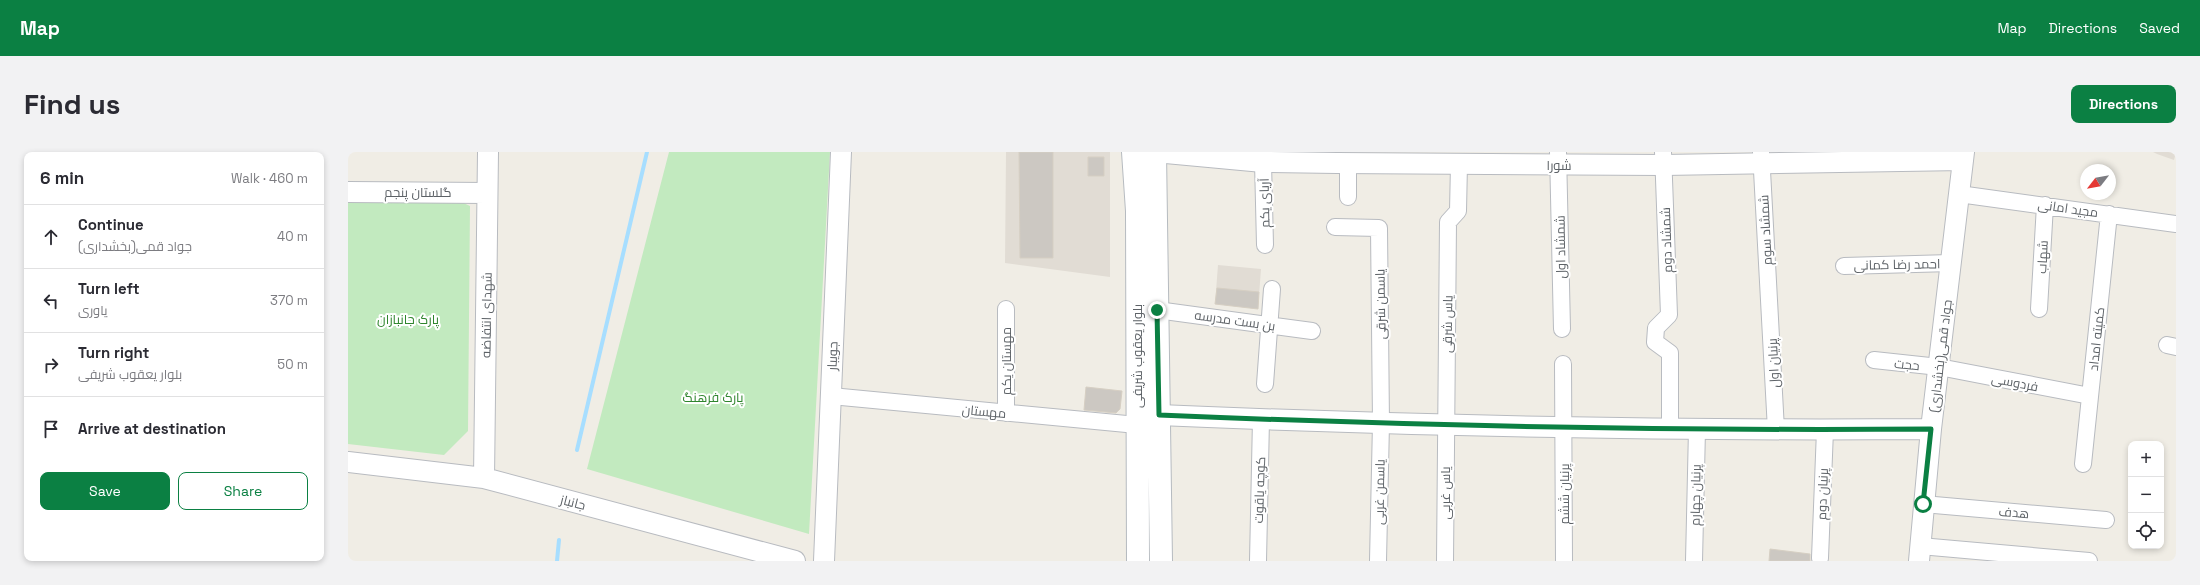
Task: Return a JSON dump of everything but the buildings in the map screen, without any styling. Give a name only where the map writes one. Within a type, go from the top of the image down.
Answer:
[{"type":"main road","name":"بلوار یعقوب شریفی","points":[[1133,152],[1136,211],[1138,561]]},
{"type":"main road","name":"بلوار یعقوب شریفی","points":[[1155,152],[1161,561]]},
{"type":"main road","points":[[1137,425],[1159,415]]},
{"type":"street","name":"شهدای انتفاضه","points":[[484,478],[488,152]]},
{"type":"street","name":"جویبار","points":[[824,561],[841,152]]},
{"type":"street","name":"شورا","points":[[1155,152],[1263,162],[1340,160],[1459,164],[1558,159],[1964,156]]},
{"type":"street","name":"جواد قمی(بخشداری)","points":[[1920,554],[1923,504],[1931,429],[1964,156]]},
{"type":"street","name":"شمشاد دوم","points":[[1663,158],[1669,315],[1656,328],[1655,342],[1670,353],[1670,429]]},
{"type":"street","name":"شمشاد سوم","points":[[1761,158],[1769,296]]},
{"type":"street","name":"شمشاد اول","points":[[1558,159],[1562,329]]},
{"type":"street","points":[[1340,160],[1348,197]]},
{"type":"street","name":"آریای یکم","points":[[1263,162],[1265,245]]},
{"type":"street","name":"یاس شرقی","points":[[1445,425],[1448,222],[1458,211],[1459,164]]},
{"type":"street","name":"گلستان پنجم","points":[[348,192],[488,193]]},
{"type":"street","name":"مجید امانی","points":[[1959,194],[2176,224]]},
{"type":"street","name":"شهاب","points":[[2039,309],[2045,205]]},
{"type":"street","name":"کمیته امداد","points":[[2083,464],[2109,214]]},
{"type":"street","name":"یاسمن شرقی","points":[[1335,227],[1379,228],[1381,423]]},
{"type":"street","name":"احمد رضا کمانی","points":[[1844,266],[1951,263]]},
{"type":"street","points":[[1265,384],[1272,289]]},
{"type":"street","name":"پرنیان اول","points":[[1769,296],[1776,430]]},
{"type":"street","name":"مهستان یکم","points":[[1006,309],[1006,413]]},
{"type":"street","name":"بن بست مدرسه","points":[[1157,310],[1312,331]]},
{"type":"street","name":"حجت","points":[[1874,360],[1939,367]]},
{"type":"street","name":"پرنیان ششم","points":[[1563,364],[1564,561]]},
{"type":"street","name":"فردوسی","points":[[1939,367],[2090,396]]},
{"type":"street","name":"مهستان","points":[[831,396],[1137,425]]},
{"type":"street","points":[[1159,415],[1445,425],[1776,430],[1931,429]]},
{"type":"street","name":"کوچه یاقوت","points":[[1258,561],[1261,419]]},
{"type":"street","name":"یاسمن غربی","points":[[1378,561],[1381,423]]},
{"type":"street","name":"یاس غربی","points":[[1445,425],[1445,561]]},
{"type":"street","name":"پرنیان چهارم","points":[[1694,561],[1697,429]]},
{"type":"street","name":"پرنیان دوم","points":[[1820,558],[1825,430]]},
{"type":"street","name":"جانباز","points":[[348,462],[484,478],[795,561]]},
{"type":"street","name":"هدف","points":[[1923,504],[2106,520]]},
{"type":"street","points":[[1920,554],[2089,561]]},
{"type":"shaded area","points":[[1006,152],[1110,152],[1110,277],[1005,263]]},
{"type":"shaded area","points":[[2153,152],[2176,152],[2174,160]]},
{"type":"shaded area","points":[[1218,265],[1261,269],[1258,309],[1215,304]]},
{"type":"green space","name":"پارک فرهنگ","points":[[669,152],[830,152],[809,534],[587,469]]},
{"type":"green space","name":"پارک جانبازان","points":[[348,199],[459,201],[470,206],[468,431],[444,455],[348,444]]},
{"type":"waterway","points":[[577,450],[647,152]]},
{"type":"waterway","points":[[557,561],[559,540]]},
{"type":"route","points":[[1157,310],[1159,415],[1381,423],[1670,429],[1931,429],[1923,504]]}]
